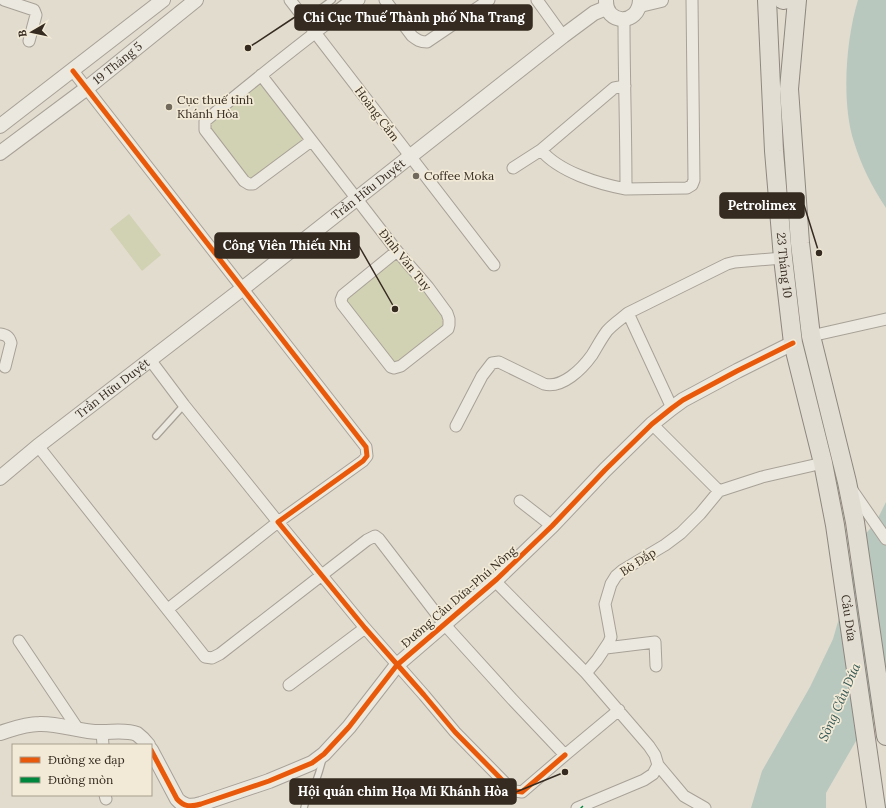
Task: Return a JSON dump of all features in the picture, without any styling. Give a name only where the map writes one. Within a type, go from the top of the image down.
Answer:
[{"type":"main road","name":"23 Tháng 10","points":[[767,0],[774,151],[783,258],[793,344],[823,463],[835,525]]},
{"type":"main road","name":"23 Tháng 10","points":[[798,0],[789,89],[800,243],[812,336],[846,482],[861,517]]},
{"type":"main road","points":[[793,344],[812,336]]},
{"type":"main road","name":"Cầu Dứa","points":[[861,517],[886,736]]},
{"type":"main road","name":"Cầu Dứa","points":[[835,525],[876,807]]},
{"type":"street","points":[[4,0],[34,10],[36,15],[29,41]]},
{"type":"street","name":"19 Tháng 5","points":[[0,126],[163,0]]},
{"type":"street","name":"19 Tháng 5","points":[[2,148],[87,88],[196,0]]},
{"type":"street","name":"Hoàng Cầm","points":[[290,0],[494,265]]},
{"type":"street","points":[[311,141],[253,184],[247,184],[205,130],[204,125],[205,121],[261,75],[310,26],[359,0]]},
{"type":"street","points":[[385,0],[412,36],[416,40],[422,42],[427,42],[489,0]]},
{"type":"street","points":[[537,0],[563,36]]},
{"type":"street","points":[[606,4],[613,17],[624,20],[635,15],[638,11],[640,3],[661,0]]},
{"type":"street","points":[[541,150],[553,161],[603,184],[626,189],[687,188],[692,185],[694,180],[692,0]]},
{"type":"street","name":"Trần Hữu Duyệt","points":[[0,478],[38,446],[151,361],[409,156],[606,4]]},
{"type":"street","points":[[624,20],[626,189]]},
{"type":"street","points":[[73,70],[368,451],[367,456],[363,461],[278,522],[168,609]]},
{"type":"street","name":"Đinh Văn Tuy","points":[[261,75],[311,141],[397,251],[428,287],[447,313],[449,325],[448,329],[401,366],[394,368],[342,304],[341,300],[343,295],[397,251]]},
{"type":"street","points":[[513,168],[541,150],[614,88],[625,86]]},
{"type":"street","points":[[456,426],[482,376],[492,363],[499,362],[544,384],[551,385],[561,382],[581,368],[607,332],[618,320],[628,313],[728,264],[735,262],[783,258]]},
{"type":"street","points":[[628,313],[672,408]]},
{"type":"street","points":[[812,336],[886,319]]},
{"type":"street","points":[[0,334],[7,335],[11,343],[5,367]]},
{"type":"street","name":"Đường Cầu Dứa-Phú Nông","points":[[152,752],[181,806],[195,806],[269,781],[312,763],[324,754],[349,727],[397,665],[494,581],[552,526],[652,424],[672,408],[737,371],[793,344]]},
{"type":"street","points":[[151,361],[184,405],[364,628],[455,732],[511,789],[516,792],[522,792],[619,710]]},
{"type":"street","points":[[652,424],[719,491],[755,479],[823,463]]},
{"type":"street","points":[[38,446],[205,657],[212,658],[220,654],[375,536],[379,539],[445,625],[565,755]]},
{"type":"street","name":"Bờ Đắp","points":[[586,673],[606,648],[611,637],[605,604],[611,584],[616,576],[681,533],[700,514],[719,491]]},
{"type":"street","points":[[520,500],[552,526]]},
{"type":"street","points":[[861,517],[886,539]]},
{"type":"street","points":[[494,581],[586,673],[619,710],[649,746],[655,755],[658,765],[684,796],[705,808]]},
{"type":"street","points":[[290,685],[364,628]]},
{"type":"street","points":[[19,641],[78,729]]},
{"type":"street","points":[[606,648],[655,642],[656,666]]},
{"type":"street","points":[[0,733],[22,726],[39,724],[61,725],[88,732],[102,739],[119,731],[136,734],[147,744]]},
{"type":"street","points":[[577,808],[644,780],[653,774],[658,765]]},
{"type":"lane","points":[[310,26],[332,0]]},
{"type":"lane","points":[[310,26],[347,0]]},
{"type":"lane","points":[[156,436],[184,405]]},
{"type":"lane","points":[[304,808],[308,794],[319,773],[324,754]]},
{"type":"green space","points":[[262,82],[306,139],[251,180],[208,128],[209,124]]},
{"type":"green space","points":[[129,214],[161,255],[142,271],[110,229]]},
{"type":"green space","points":[[394,260],[402,263],[444,316],[444,325],[397,364],[392,361],[345,303],[345,297]]},
{"type":"water","points":[[858,0],[886,0],[886,208],[876,192],[860,159],[854,142],[847,108],[846,90],[848,52],[850,33]]},
{"type":"water","name":"Sông Cầu Dứa","points":[[886,502],[886,689],[826,793],[826,808],[751,808],[762,771],[810,687],[833,639],[862,538],[876,522]]},
{"type":"cycle path","points":[[73,71],[366,447],[367,456],[363,461],[278,522],[365,628],[455,732],[511,789],[522,792],[565,755]]},
{"type":"cycle path","points":[[152,752],[177,799],[182,804],[188,806],[201,804],[269,781],[312,763],[324,754],[349,727],[397,665],[497,579],[552,526],[605,470],[652,424],[683,400],[793,343]]},
{"type":"place","name":"Chi Cục Thuế Thành phố Nha Trang","points":[[248,48]]},
{"type":"place","name":"Cục thuế tỉnh Khánh Hòa","points":[[169,107]]},
{"type":"place","name":"Coffee Moka","points":[[416,176]]},
{"type":"place","name":"Petrolimex","points":[[819,253]]},
{"type":"place","name":"Công Viên Thiếu Nhi","points":[[395,309]]},
{"type":"place","name":"Hội quán chim Họa Mi Khánh Hòa","points":[[565,772]]}]
